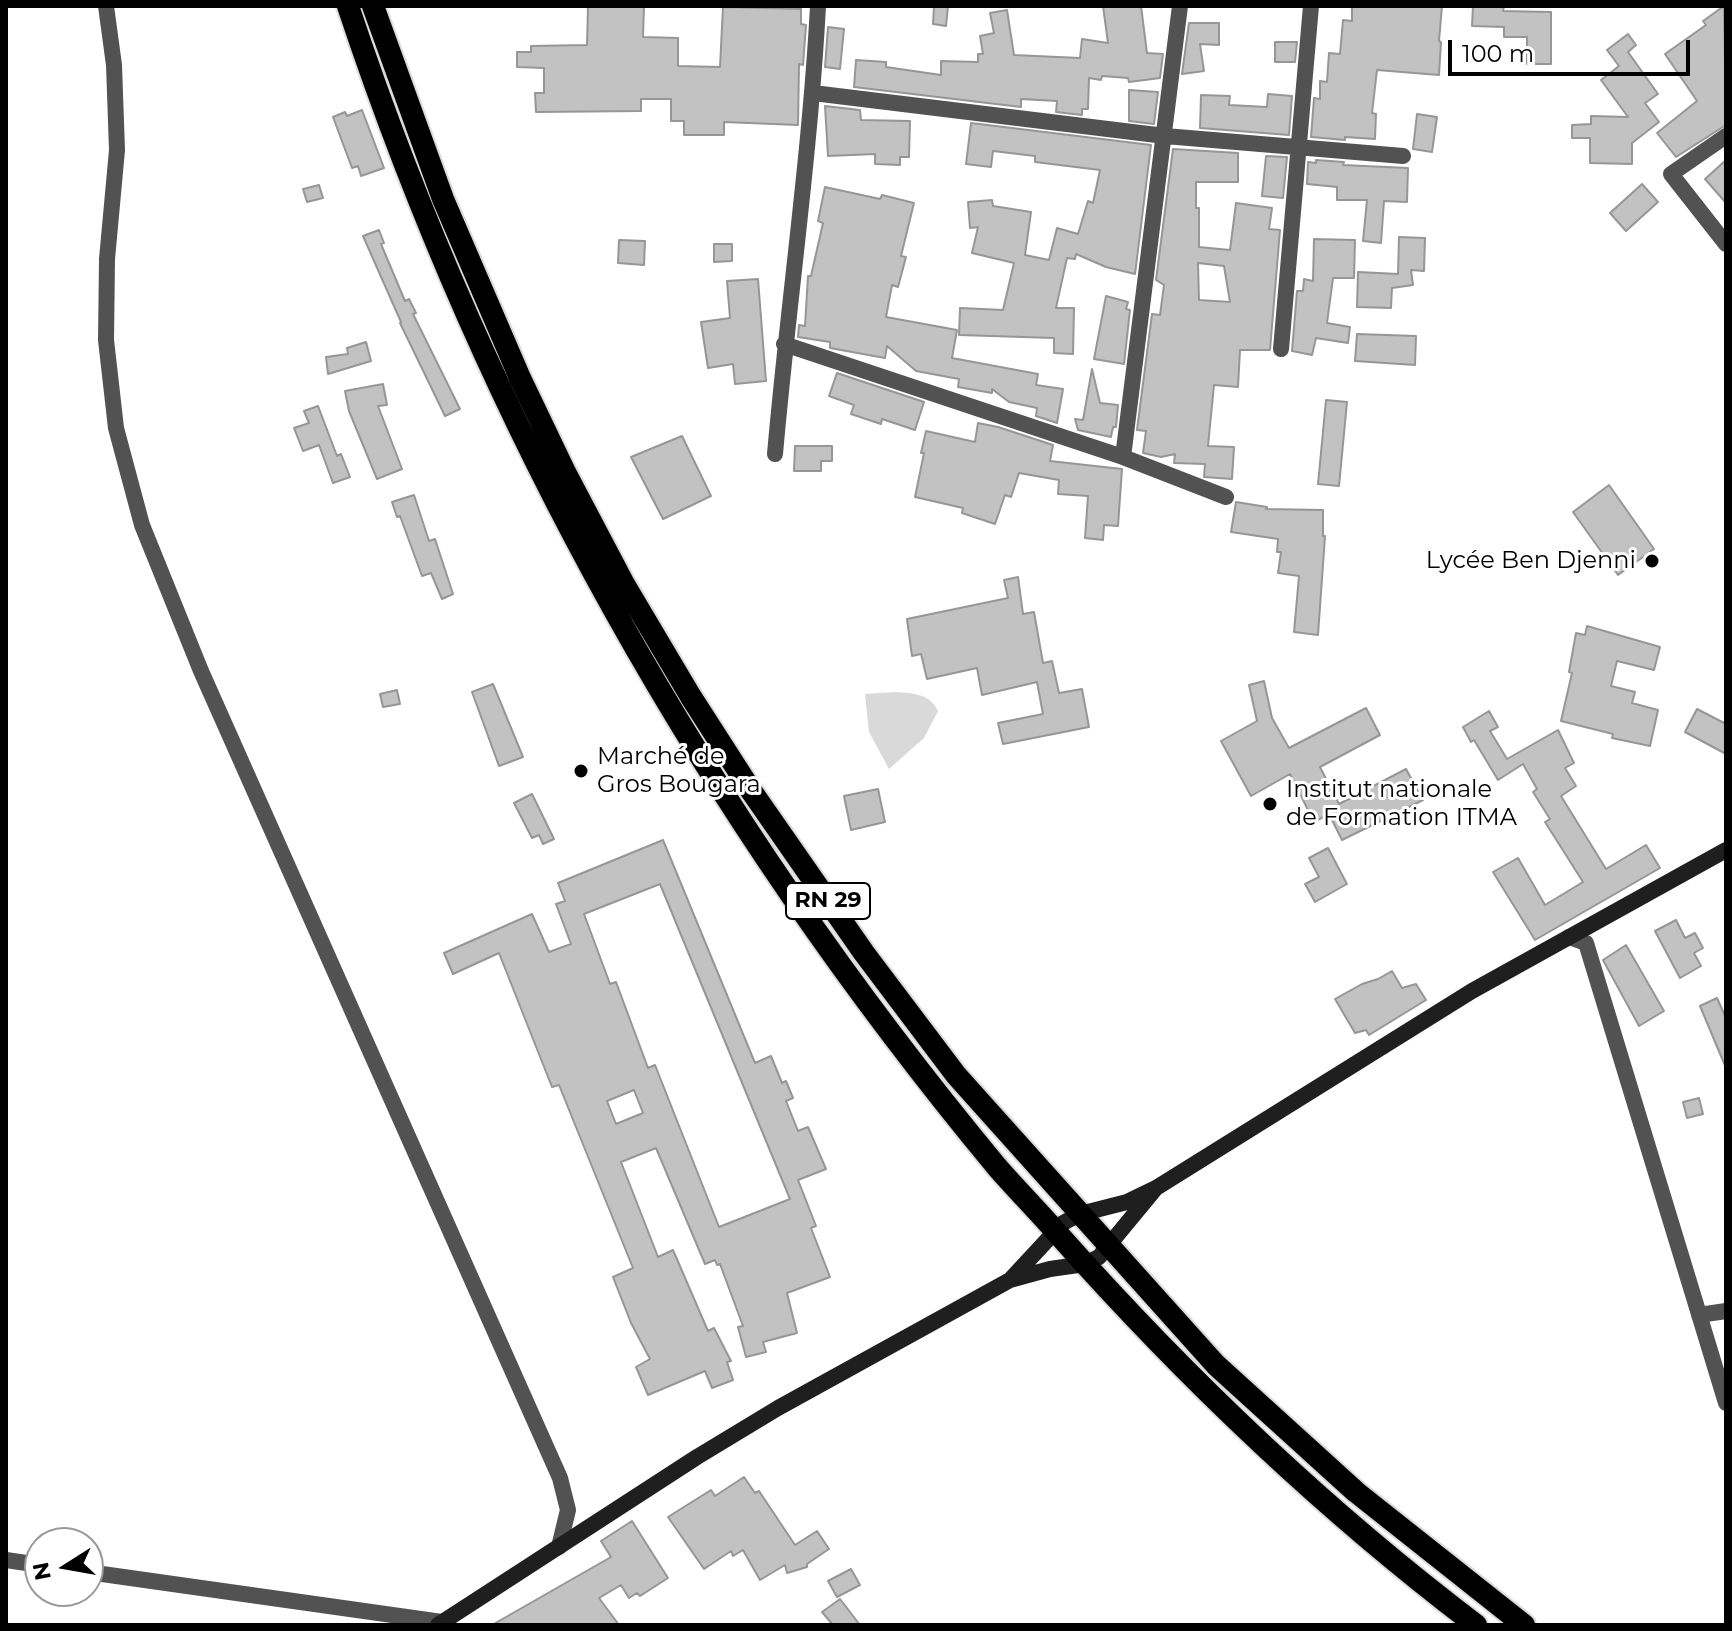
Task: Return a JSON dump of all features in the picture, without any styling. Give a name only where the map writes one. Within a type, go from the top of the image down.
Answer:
[{"type":"highway","name":"RN 29","points":[[348,6],[397,146],[474,335],[559,509],[627,636],[730,803],[803,910],[923,1075],[1001,1171],[1085,1264],[1210,1395],[1323,1501],[1416,1580],[1476,1625]]},
{"type":"highway","name":"RN 29","points":[[373,6],[443,199],[564,470],[624,584],[691,697],[752,792],[864,953],[956,1075],[1216,1365],[1356,1492],[1524,1625]]},
{"type":"main road","points":[[1010,1280],[1055,1230],[1080,1214],[1127,1202],[1156,1188],[1472,991],[1726,850]]},
{"type":"main road","points":[[440,1624],[778,1408],[1010,1280],[1050,1269],[1085,1264],[1099,1257],[1156,1188]]},
{"type":"street","points":[[106,6],[114,65],[117,150],[107,259],[106,340],[116,428],[142,525],[201,671],[560,1478],[568,1510],[559,1547]]},
{"type":"street","points":[[775,454],[784,344],[813,93],[818,6]]},
{"type":"street","points":[[1123,457],[1180,6]]},
{"type":"street","points":[[1281,349],[1311,6]]},
{"type":"street","points":[[813,93],[1165,136],[1403,156]]},
{"type":"street","points":[[1726,136],[1671,174],[1726,244]]},
{"type":"street","points":[[784,344],[1123,457],[1226,497]]},
{"type":"street","points":[[1569,937],[1586,943],[1726,1403]]},
{"type":"street","points":[[1699,1315],[1726,1311]]},
{"type":"street","points":[[104,1574],[440,1624]]},
{"type":"shaded area","points":[[896,692],[926,698],[938,711],[924,738],[889,769],[869,732],[865,694]]},
{"type":"building","points":[[588,6],[644,6],[643,37],[678,38],[678,66],[720,67],[723,7],[801,9],[801,24],[806,25],[803,65],[799,64],[798,125],[724,122],[724,135],[684,135],[684,121],[671,121],[671,99],[641,99],[641,111],[536,112],[535,93],[544,93],[544,68],[517,67],[517,52],[531,52],[531,46],[587,45]]},
{"type":"building","points":[[934,6],[948,6],[946,26],[933,24]]},
{"type":"building","points":[[1103,6],[1141,6],[1147,53],[1163,54],[1160,78],[1129,82],[1128,78],[1089,78],[1088,109],[1082,109],[1082,115],[1056,112],[1057,101],[1021,99],[1021,107],[854,87],[856,60],[886,62],[886,67],[941,75],[941,61],[978,62],[978,54],[983,54],[980,36],[994,33],[990,13],[1007,10],[1014,55],[1080,58],[1082,39],[1108,43]]},
{"type":"building","points":[[1352,6],[1442,6],[1439,75],[1377,70],[1372,113],[1376,114],[1375,139],[1311,137],[1314,98],[1320,99],[1320,81],[1327,82],[1329,53],[1340,54],[1343,20],[1352,21]]},
{"type":"building","points":[[1473,6],[1504,6],[1503,11],[1551,12],[1551,64],[1527,64],[1527,37],[1504,37],[1504,27],[1472,26]]},
{"type":"building","points":[[1724,6],[1726,125],[1676,157],[1657,133],[1697,101],[1665,54],[1706,25],[1703,21]]},
{"type":"building","points":[[1189,23],[1219,23],[1219,45],[1200,44],[1204,71],[1182,74]]},
{"type":"building","points":[[828,27],[844,29],[840,69],[825,67]]},
{"type":"building","points":[[1628,34],[1636,45],[1628,52],[1658,94],[1645,103],[1659,122],[1632,143],[1632,164],[1590,163],[1590,138],[1572,138],[1572,125],[1591,124],[1591,116],[1628,117],[1601,80],[1619,66],[1607,50]]},
{"type":"building","points":[[1275,42],[1297,42],[1295,62],[1275,62]]},
{"type":"building","points":[[1129,90],[1158,92],[1154,124],[1129,121]]},
{"type":"building","points":[[1268,94],[1292,96],[1289,135],[1200,128],[1201,95],[1230,96],[1229,105],[1267,107]]},
{"type":"building","points":[[825,106],[860,110],[861,120],[910,121],[909,157],[900,157],[900,165],[875,164],[875,154],[828,156]]},
{"type":"building","points":[[362,110],[384,168],[361,176],[358,166],[352,168],[333,117]]},
{"type":"building","points":[[1417,114],[1437,117],[1432,152],[1413,149]]},
{"type":"building","points":[[971,123],[1151,145],[1135,274],[1106,267],[1076,254],[1075,259],[1067,258],[1056,308],[1074,308],[1073,354],[1054,353],[1054,338],[959,335],[960,308],[1003,310],[1014,263],[972,253],[978,227],[970,228],[968,202],[992,200],[993,206],[1031,212],[1025,255],[1049,260],[1057,228],[1078,234],[1088,201],[1093,203],[1100,170],[1035,162],[1035,156],[993,151],[991,167],[966,164]]},
{"type":"building","points":[[1173,149],[1238,153],[1238,182],[1196,182],[1199,247],[1230,250],[1236,203],[1272,208],[1269,229],[1280,230],[1270,350],[1240,350],[1238,387],[1214,385],[1208,446],[1234,447],[1232,479],[1204,477],[1205,464],[1174,463],[1175,454],[1161,457],[1143,453],[1146,431],[1137,430],[1152,314],[1160,315],[1164,285],[1156,280]],"holes":[[[1198,263],[1224,266],[1230,302],[1199,300]]]},
{"type":"building","points":[[1266,156],[1287,157],[1283,198],[1262,196]]},
{"type":"building","points":[[1316,160],[1344,162],[1343,165],[1408,168],[1407,202],[1384,201],[1381,243],[1363,241],[1367,200],[1337,200],[1337,187],[1307,184],[1308,162],[1316,163]]},
{"type":"building","points":[[1726,160],[1726,203],[1705,179]]},
{"type":"building","points":[[1642,184],[1658,202],[1626,231],[1610,213]]},
{"type":"building","points":[[319,185],[323,198],[307,202],[303,189]]},
{"type":"building","points":[[825,187],[914,203],[901,256],[906,257],[898,287],[892,285],[886,317],[957,330],[952,358],[1038,374],[1036,385],[1063,389],[1057,423],[1036,416],[1037,408],[1009,402],[992,389],[992,393],[958,387],[959,379],[916,371],[887,346],[885,358],[830,348],[830,342],[798,337],[799,325],[805,326],[808,276],[811,276],[823,223],[818,221]]},
{"type":"building","points":[[379,230],[384,243],[381,244],[405,301],[409,299],[416,313],[413,314],[460,409],[445,416],[363,236]]},
{"type":"building","points":[[1399,237],[1425,238],[1424,271],[1411,270],[1413,285],[1392,288],[1391,308],[1357,307],[1358,272],[1398,274]]},
{"type":"building","points":[[1314,239],[1355,240],[1354,278],[1333,278],[1327,323],[1350,327],[1348,343],[1316,338],[1312,355],[1292,351],[1297,291],[1303,291],[1304,279],[1313,281]]},
{"type":"building","points":[[619,240],[645,241],[644,265],[618,263]]},
{"type":"building","points":[[714,244],[732,244],[732,261],[714,262]]},
{"type":"building","points":[[758,279],[766,381],[735,384],[733,364],[708,368],[701,322],[730,318],[727,281]]},
{"type":"building","points":[[1106,296],[1128,302],[1126,309],[1130,310],[1124,364],[1094,359]]},
{"type":"building","points":[[1357,334],[1416,336],[1415,365],[1355,361]]},
{"type":"building","points":[[366,342],[371,361],[328,374],[326,357],[348,354],[347,348]]},
{"type":"building","points":[[1092,369],[1100,403],[1118,405],[1116,427],[1113,427],[1111,437],[1078,430],[1075,419],[1083,420]]},
{"type":"building","points":[[837,373],[924,402],[915,430],[882,419],[881,424],[851,414],[854,405],[829,396]]},
{"type":"building","points":[[383,384],[387,405],[378,406],[402,469],[377,479],[349,411],[345,391]]},
{"type":"building","points":[[1326,400],[1347,402],[1339,486],[1318,484]]},
{"type":"building","points":[[318,406],[337,456],[341,454],[350,477],[333,483],[319,445],[303,451],[294,428],[309,423],[304,411]]},
{"type":"building","points":[[978,423],[1053,445],[1050,461],[1122,469],[1118,526],[1104,525],[1103,540],[1085,538],[1088,496],[1058,494],[1059,480],[1019,473],[1011,497],[1005,495],[995,524],[962,513],[963,508],[915,497],[926,431],[975,442]]},
{"type":"building","points":[[682,436],[711,496],[663,519],[631,457]]},
{"type":"building","points":[[795,446],[832,446],[832,461],[821,461],[821,471],[794,471]]},
{"type":"building","points":[[1609,485],[1654,549],[1618,575],[1573,512]]},
{"type":"building","points":[[414,495],[429,541],[435,539],[453,594],[442,599],[431,573],[422,576],[392,502]]},
{"type":"building","points":[[1236,502],[1266,509],[1323,510],[1325,536],[1318,635],[1294,632],[1299,576],[1278,573],[1281,552],[1277,552],[1278,539],[1231,532]]},
{"type":"building","points":[[1018,577],[1023,614],[1034,612],[1043,663],[1052,661],[1059,693],[1082,689],[1089,727],[1003,744],[998,723],[1043,714],[1037,682],[982,695],[977,668],[927,679],[921,654],[912,656],[907,619],[1008,598],[1004,580]]},
{"type":"building","points":[[1587,626],[1660,647],[1654,670],[1617,661],[1611,686],[1635,692],[1632,703],[1658,710],[1650,746],[1612,738],[1613,734],[1561,721],[1572,673],[1569,672],[1576,633],[1585,635]]},
{"type":"building","points":[[1264,681],[1272,718],[1289,748],[1366,708],[1380,735],[1320,767],[1339,804],[1406,769],[1423,800],[1342,840],[1329,814],[1314,822],[1290,774],[1251,796],[1221,741],[1257,721],[1249,685]]},
{"type":"building","points":[[493,684],[523,757],[499,766],[472,692]]},
{"type":"building","points":[[397,690],[400,704],[383,707],[380,694]]},
{"type":"building","points":[[1697,709],[1726,724],[1726,754],[1685,732]]},
{"type":"building","points":[[1489,711],[1498,727],[1490,731],[1507,759],[1558,730],[1574,763],[1565,768],[1576,786],[1561,796],[1606,869],[1646,845],[1660,868],[1535,940],[1493,872],[1518,858],[1545,905],[1583,882],[1545,822],[1550,819],[1533,792],[1537,789],[1523,764],[1498,780],[1474,740],[1471,742],[1463,727]]},
{"type":"building","points":[[878,789],[885,822],[851,830],[844,796]]},
{"type":"building","points":[[532,794],[554,839],[543,844],[539,835],[532,838],[514,803]]},
{"type":"building","points":[[663,840],[755,1063],[771,1056],[782,1083],[786,1081],[793,1098],[786,1101],[798,1131],[808,1127],[826,1169],[798,1180],[816,1226],[811,1228],[830,1277],[787,1293],[797,1333],[763,1342],[766,1352],[746,1357],[738,1327],[743,1326],[720,1264],[717,1265],[715,1260],[705,1264],[656,1148],[621,1162],[658,1257],[673,1250],[708,1331],[714,1328],[731,1361],[727,1362],[733,1380],[712,1388],[705,1371],[648,1395],[636,1367],[650,1359],[631,1323],[613,1277],[633,1268],[559,1085],[552,1087],[499,953],[453,974],[444,953],[532,914],[549,952],[571,944],[556,904],[565,901],[558,883]],"holes":[[[660,884],[790,1199],[719,1227],[655,1065],[648,1068],[616,982],[610,984],[584,914]],[[634,1090],[643,1113],[616,1124],[607,1101]]]},
{"type":"building","points":[[1328,848],[1347,884],[1315,902],[1305,884],[1319,877],[1309,858]]},
{"type":"building","points":[[1676,920],[1685,938],[1695,933],[1703,948],[1694,953],[1701,966],[1680,978],[1655,931]]},
{"type":"building","points":[[1626,945],[1664,1011],[1639,1026],[1603,960]]},
{"type":"building","points":[[1392,971],[1402,988],[1416,984],[1426,1000],[1369,1035],[1366,1030],[1355,1033],[1335,999]]},
{"type":"building","points":[[1717,998],[1726,1018],[1726,1068],[1700,1006]]},
{"type":"building","points":[[1699,1098],[1703,1114],[1687,1118],[1683,1102]]},
{"type":"building","points":[[744,1477],[755,1493],[759,1491],[795,1545],[817,1531],[829,1549],[807,1567],[787,1573],[785,1565],[760,1580],[743,1550],[733,1556],[731,1551],[704,1569],[668,1517],[711,1490],[715,1496]]},
{"type":"building","points":[[632,1521],[668,1578],[640,1596],[637,1593],[629,1598],[621,1585],[599,1598],[619,1625],[492,1625],[611,1557],[601,1541]]},
{"type":"building","points":[[851,1569],[860,1585],[837,1597],[828,1581]]},
{"type":"building","points":[[840,1599],[860,1625],[833,1625],[822,1612]]},
{"type":"place","name":"Lycée Ben Djenni","points":[[1652,561]]},
{"type":"place","name":"Marché de Gros Bougara","points":[[581,771]]},
{"type":"place","name":"Institut nationale de Formation ITMA","points":[[1270,804]]}]
